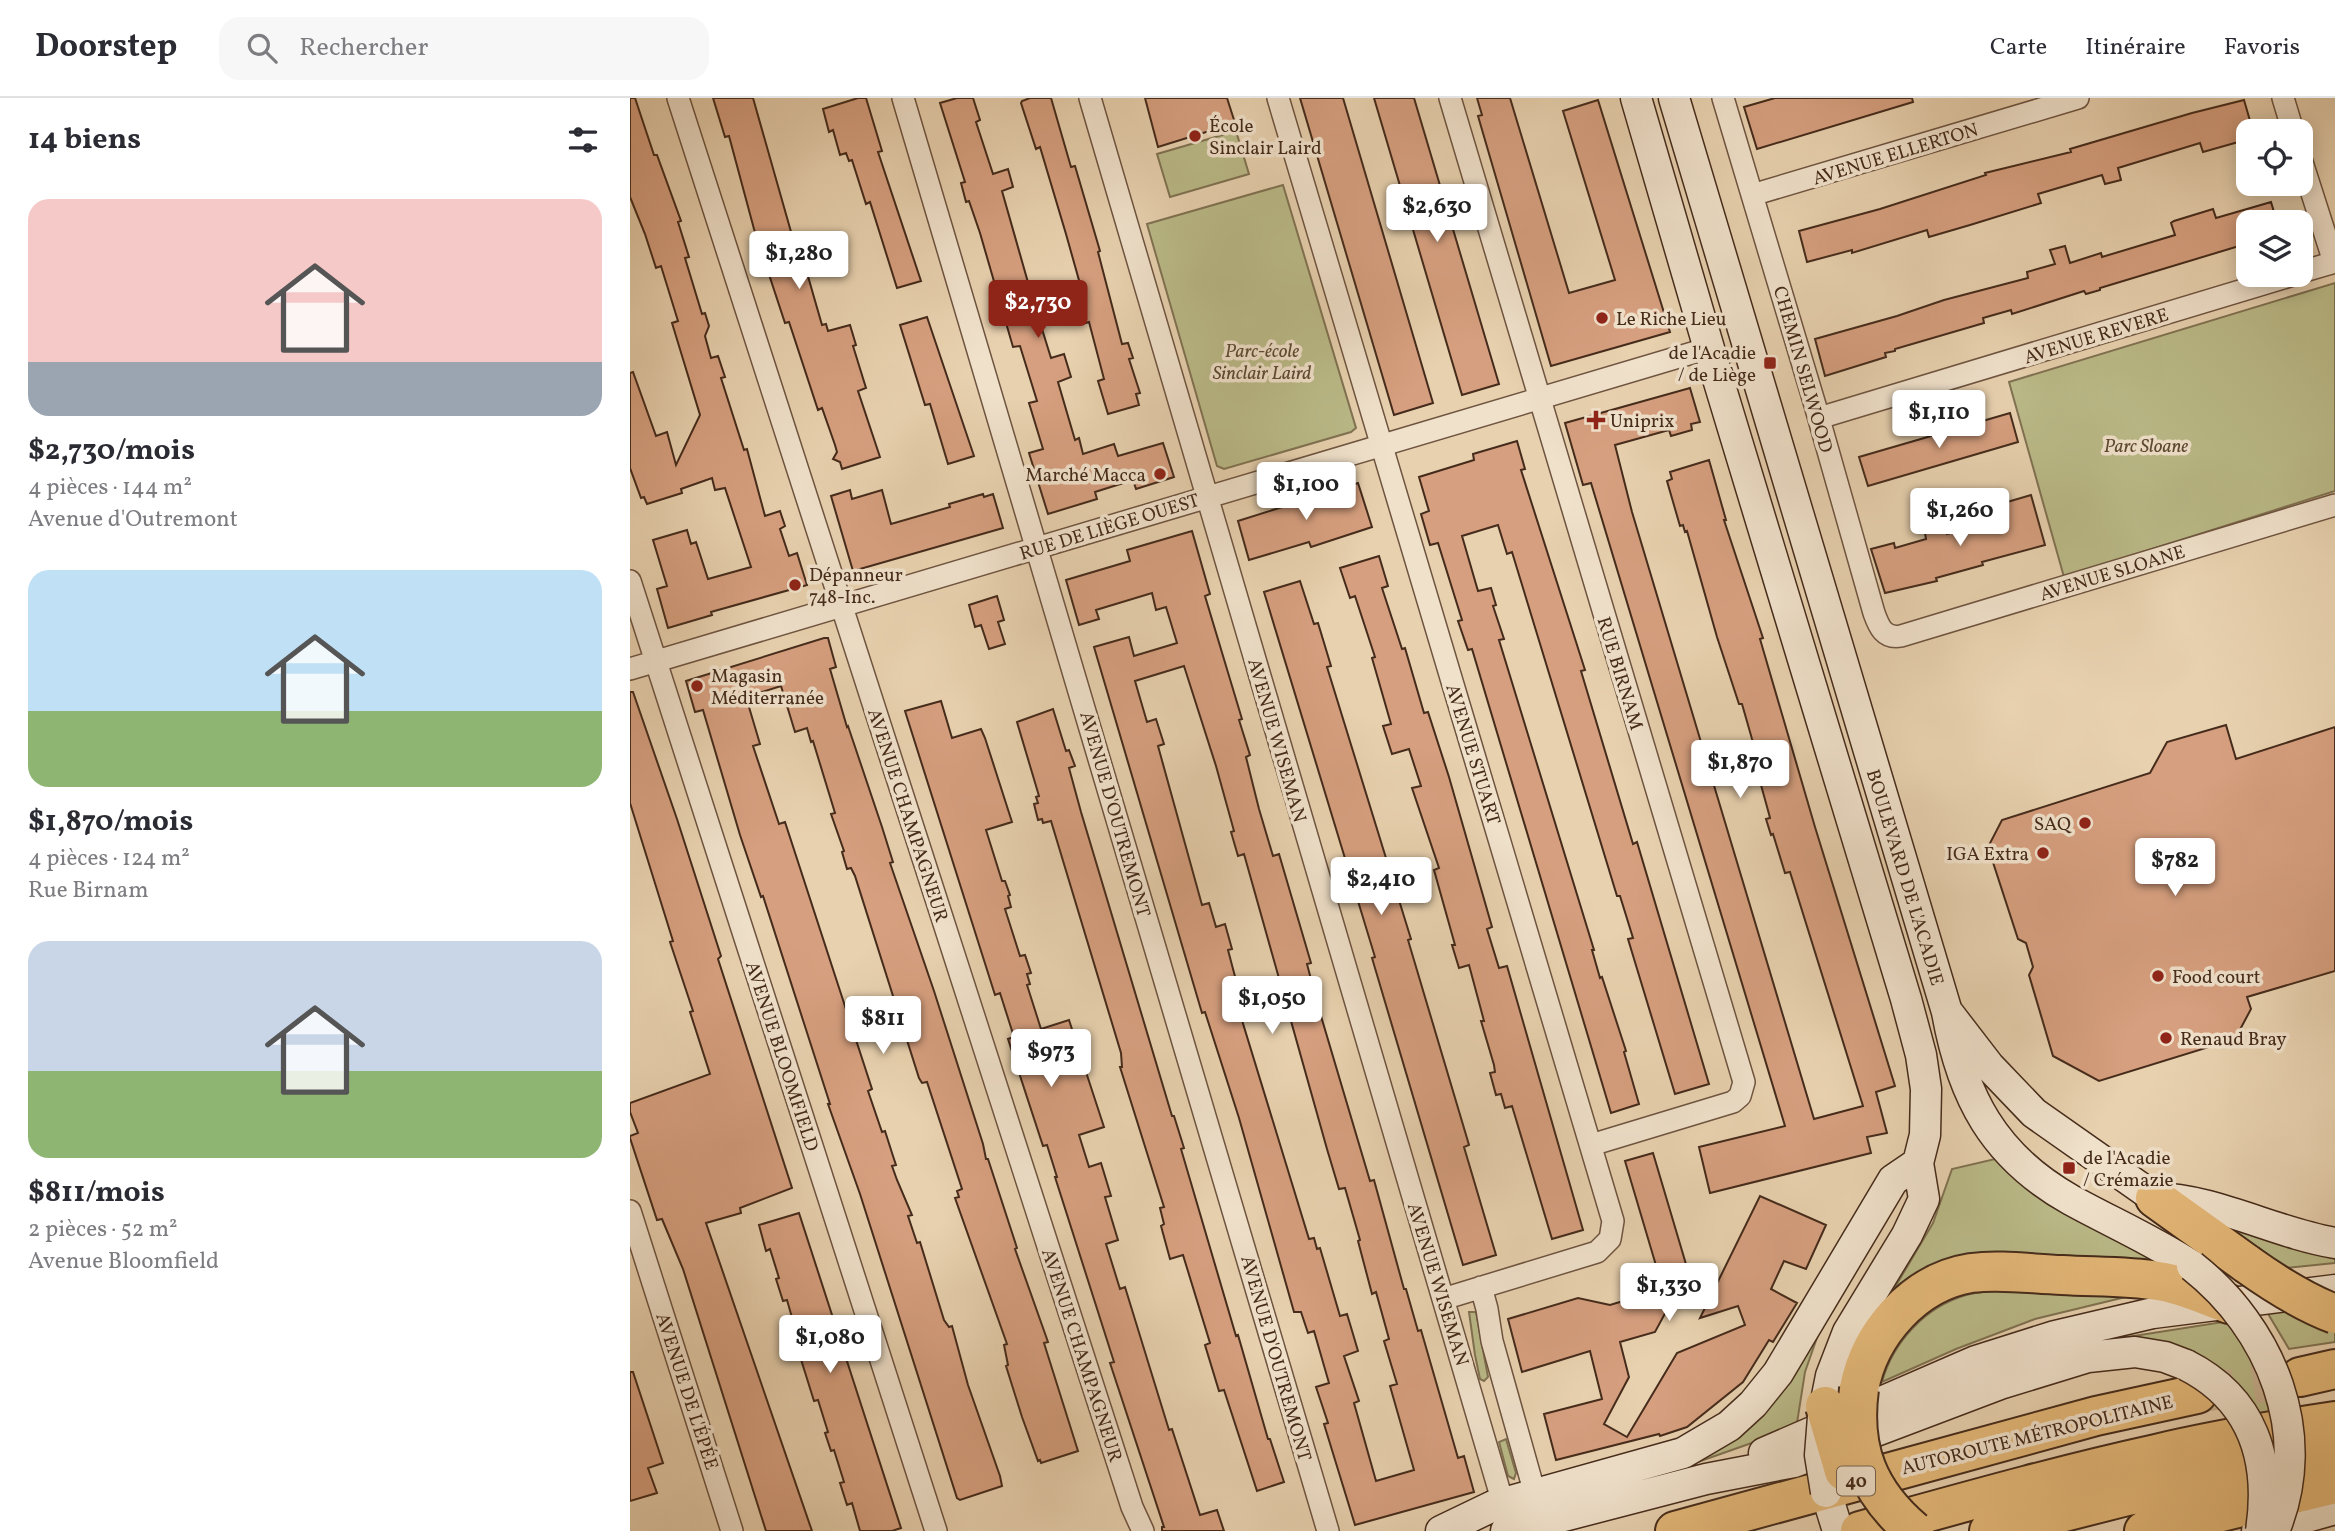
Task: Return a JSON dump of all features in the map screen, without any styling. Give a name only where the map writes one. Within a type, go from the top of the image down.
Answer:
[{"type":"highway","points":[[2155,1198],[2284,1290],[2335,1314]]},
{"type":"highway","points":[[1914,1531],[1888,1505],[1866,1470],[1856,1429],[1859,1389],[1869,1356],[1891,1320],[1925,1292],[1953,1278],[1968,1274],[2001,1272],[2159,1281],[2229,1304]]},
{"type":"highway","name":"AUTOROUTE MÉTROPOLITAINE","points":[[1675,1531],[2061,1425],[2191,1379]]},
{"type":"highway","points":[[1825,1406],[1851,1488],[1863,1510],[1882,1531]]},
{"type":"highway","points":[[1860,1531],[2158,1453],[2335,1421]]},
{"type":"highway","points":[[1990,1531],[2127,1496],[2335,1457]]},
{"type":"highway","points":[[2144,1531],[2335,1484]]},
{"type":"main road","name":"BOULEVARD DE L'ACADIE","points":[[1636,98],[1921,1055],[1927,1108],[1925,1135],[1918,1163],[1924,1199],[1907,1235],[1848,1332],[1831,1376],[1825,1406],[1821,1432],[1821,1466],[1838,1531]]},
{"type":"main road","name":"BOULEVARD DE L'ACADIE","points":[[1674,98],[1947,1012],[1954,1049],[1969,1092],[1991,1130],[2016,1160],[2058,1192],[2192,1266],[2224,1294],[2248,1323],[2264,1350],[2280,1389],[2288,1430],[2290,1473],[2274,1531]]},
{"type":"main road","points":[[1947,1012],[1989,1066],[2034,1113],[2155,1198],[2176,1198],[2290,1233],[2335,1243]]},
{"type":"main road","points":[[1505,1517],[1535,1494],[1682,1453],[1714,1436],[1736,1420],[1778,1373],[1893,1180],[1918,1163]]},
{"type":"main road","points":[[1706,1479],[1884,1399],[2012,1348],[2118,1319],[2335,1290]]},
{"type":"main road","points":[[1441,1531],[1794,1462],[2000,1384],[2088,1357],[2135,1352],[2165,1357],[2191,1379],[2208,1377],[2225,1392],[2250,1427],[2264,1477],[2264,1503],[2258,1531],[2335,1509]]},
{"type":"street","name":"AVENUE CHAMPAGNEUR","points":[[678,98],[1132,1507],[1143,1531]]},
{"type":"street","name":"AVENUE D'OUTREMONT","points":[[903,98],[1328,1531]]},
{"type":"street","name":"AVENUE WISEMAN","points":[[1090,98],[1505,1517]]},
{"type":"street","name":"AVENUE STUART","points":[[1278,98],[1613,1221],[1612,1234],[1606,1244],[1591,1255],[1443,1299]]},
{"type":"street","name":"RUE BIRNAM","points":[[1450,98],[1744,1082],[1740,1096],[1733,1102],[1591,1145]]},
{"type":"street","name":"CHEMIN SELWOOD","points":[[1723,98],[1874,613],[1882,630],[1889,637]]},
{"type":"street","name":"AVENUE ELLERTON","points":[[1752,195],[2078,98]]},
{"type":"street","points":[[2283,98],[2289,119]]},
{"type":"street","points":[[2313,196],[2334,262],[2313,268]]},
{"type":"street","name":"AVENUE REVERE","points":[[1819,418],[2253,287]]},
{"type":"street","name":"RUE DE LIÈGE OUEST","points":[[630,669],[1709,348]]},
{"type":"street","name":"AVENUE SLOANE","points":[[1889,637],[1901,636],[2335,505]]},
{"type":"street","name":"AVENUE BLOOMFIELD","points":[[630,581],[936,1531]]},
{"type":"street","name":"AVENUE DE L'ÉPÉE","points":[[630,1211],[732,1531]]},
{"type":"street","name":"AVENUE WISEMAN","points":[[1481,1287],[1488,1309],[1492,1341],[1535,1494]]},
{"type":"green space","points":[[1236,131],[1249,174],[1170,197],[1157,154]]},
{"type":"green space","name":"Parc-école Sinclair Laird","points":[[1283,185],[1356,428],[1351,432],[1224,469],[1217,466],[1147,224]]},
{"type":"green space","name":"Parc Sloane","points":[[2335,283],[2335,491],[2064,577],[2009,382]]},
{"type":"green space","points":[[1995,1159],[2168,1267],[2150,1267],[1885,1304],[1933,1223],[1952,1169]]},
{"type":"green space","points":[[2189,1213],[2335,1253],[2335,1263],[2286,1268]]},
{"type":"green space","points":[[2020,1289],[2138,1294],[2035,1319],[1956,1349],[1882,1382],[1894,1353],[1903,1340],[1924,1317],[1937,1308],[1966,1295]]},
{"type":"green space","points":[[2261,1302],[2335,1326],[2335,1342],[2289,1349]]},
{"type":"green space","points":[[1469,1312],[1476,1312],[1488,1377],[1484,1381],[1480,1379]]},
{"type":"green space","points":[[2229,1321],[2256,1368],[2270,1413],[2274,1441],[2145,1339],[2121,1338]]},
{"type":"green space","points":[[1819,1332],[1805,1372],[1797,1423],[1763,1439],[1695,1463]]},
{"type":"green space","points":[[1506,1439],[1516,1473],[1514,1479],[1508,1476],[1499,1442]]},
{"type":"building","points":[[630,98],[635,98],[654,155],[657,155],[681,221],[678,222],[689,257],[685,258],[702,314],[705,313],[709,326],[705,336],[711,358],[718,356],[725,377],[721,378],[744,450],[747,449],[765,516],[780,511],[785,526],[780,529],[789,556],[797,553],[807,585],[711,612],[712,615],[668,628],[657,589],[667,586],[653,540],[687,530],[691,544],[696,542],[708,579],[751,567],[725,488],[715,490],[712,478],[681,489],[682,493],[647,504],[644,497],[641,498],[630,468],[630,373],[633,372],[656,436],[667,432],[676,465],[700,415],[672,323],[678,321],[661,266],[656,268],[630,197]]},
{"type":"building","points":[[713,98],[753,98],[799,260],[803,259],[822,325],[826,324],[828,331],[850,325],[856,345],[853,346],[866,388],[858,391],[880,457],[842,469],[840,462],[833,459],[837,452],[835,445],[822,408],[818,410],[789,322],[785,323],[754,229],[729,136],[725,137]]},
{"type":"building","points":[[866,98],[882,151],[878,152],[921,281],[897,288],[870,202],[866,204],[852,160],[849,161],[846,153],[840,155],[833,130],[829,132],[823,109]]},
{"type":"building","points":[[957,98],[973,98],[980,120],[976,122],[993,174],[1008,169],[1013,187],[1002,191],[1051,358],[1064,354],[1071,377],[1058,382],[1075,440],[1079,438],[1083,454],[1114,444],[1118,456],[1163,443],[1174,477],[1136,489],[1133,480],[1095,492],[1097,499],[1048,514],[1029,453],[1043,449],[1029,403],[1037,401],[1020,346],[1013,347],[980,233],[969,201],[966,202],[961,183],[965,182],[940,103]]},
{"type":"building","points":[[1030,98],[1051,98],[1071,167],[1075,166],[1100,251],[1098,252],[1122,344],[1128,343],[1133,358],[1129,359],[1140,393],[1136,394],[1139,405],[1108,414],[1098,381],[1104,379],[1089,322],[1079,325],[1071,295],[1082,291],[1040,147],[1036,149],[1021,103]]},
{"type":"building","points":[[1145,98],[1227,98],[1235,123],[1158,147]]},
{"type":"building","points":[[1300,98],[1343,98],[1433,403],[1394,415]]},
{"type":"building","points":[[1374,98],[1414,98],[1499,384],[1462,395]]},
{"type":"building","points":[[1477,98],[1510,98],[1569,293],[1615,280],[1563,111],[1598,100],[1670,332],[1551,366],[1478,116],[1482,115]]},
{"type":"building","points":[[1775,98],[1912,98],[1913,102],[1757,149],[1744,107]]},
{"type":"building","points":[[2244,100],[2250,119],[2236,119],[2236,143],[2203,152],[2200,143],[2118,168],[2121,180],[2105,184],[2102,175],[2038,194],[2041,203],[1970,225],[1929,237],[1927,230],[1852,253],[1852,250],[1807,262],[1799,231],[1880,209],[1986,175],[1985,173],[2071,152],[2070,149]]},
{"type":"building","points":[[2271,202],[2273,210],[2244,210]]},
{"type":"building","points":[[2213,209],[2216,218],[2236,212],[2236,247],[2086,294],[2084,291],[2012,314],[2011,310],[1983,318],[1984,323],[1895,349],[1885,353],[1886,357],[1825,376],[1815,339],[2028,278],[2027,272],[2055,264],[2050,250],[2065,246],[2070,263],[2101,253],[2102,257],[2175,235],[2171,223],[2174,221]]},
{"type":"building","points":[[927,317],[974,456],[948,464],[930,404],[925,405],[900,325]]},
{"type":"building","points":[[1690,388],[1700,422],[1691,424],[1692,430],[1671,436],[1669,430],[1615,445],[1632,512],[1814,1119],[1863,1106],[1790,872],[1785,873],[1773,834],[1771,835],[1766,819],[1770,818],[1753,756],[1757,755],[1742,704],[1739,704],[1717,637],[1687,531],[1685,532],[1683,525],[1680,526],[1667,481],[1672,479],[1670,472],[1709,460],[1724,520],[1763,638],[1760,639],[1815,827],[1895,1086],[1876,1092],[1887,1133],[1867,1137],[1871,1153],[1710,1193],[1699,1147],[1785,1126],[1591,483],[1583,485],[1565,423]]},
{"type":"building","points":[[2010,413],[2018,442],[1868,486],[1859,457]]},
{"type":"building","points":[[1517,441],[1525,469],[1521,470],[1585,670],[1581,671],[1633,844],[1637,842],[1709,1084],[1675,1094],[1628,939],[1633,938],[1620,896],[1617,896],[1512,552],[1507,554],[1498,525],[1462,536],[1478,591],[1491,588],[1496,605],[1493,606],[1504,639],[1499,640],[1594,950],[1600,978],[1602,977],[1626,1051],[1624,1052],[1639,1104],[1611,1113],[1472,649],[1468,650],[1458,621],[1462,620],[1438,543],[1430,545],[1421,514],[1429,511],[1419,477],[1474,460],[1473,454]]},
{"type":"building","points":[[1358,483],[1372,527],[1311,547],[1309,542],[1249,560],[1238,521]]},
{"type":"building","points":[[850,490],[852,499],[882,490],[891,524],[950,507],[949,504],[983,494],[984,497],[993,494],[1003,528],[853,571],[831,496]]},
{"type":"building","points":[[2031,495],[2045,545],[1982,562],[1983,565],[1936,578],[1937,581],[1885,593],[1871,549],[1894,543],[1895,548],[1926,539],[1925,533],[1945,528],[1947,534],[2000,518],[1997,505]]},
{"type":"building","points":[[1192,531],[1210,594],[1205,596],[1242,719],[1239,720],[1250,755],[1246,757],[1259,809],[1273,856],[1279,854],[1311,963],[1307,964],[1318,1006],[1370,1181],[1374,1180],[1404,1289],[1418,1331],[1421,1330],[1458,1458],[1464,1456],[1474,1492],[1355,1525],[1324,1424],[1328,1423],[1316,1387],[1329,1383],[1314,1331],[1308,1333],[1301,1312],[1294,1312],[1239,1118],[1205,1012],[1202,1013],[1094,647],[1129,637],[1134,656],[1177,643],[1166,607],[1156,610],[1152,593],[1096,610],[1099,619],[1079,625],[1066,580],[1130,561],[1127,550]],"holes":[[[1184,666],[1216,766],[1238,856],[1244,854],[1327,1149],[1339,1189],[1345,1188],[1372,1294],[1376,1292],[1389,1339],[1384,1341],[1397,1384],[1390,1386],[1414,1470],[1376,1481],[1354,1403],[1359,1401],[1344,1356],[1358,1351],[1347,1314],[1340,1316],[1320,1248],[1317,1249],[1314,1238],[1309,1239],[1237,1004],[1242,1003],[1228,950],[1232,949],[1225,924],[1216,927],[1209,903],[1202,905],[1158,746],[1164,744],[1156,719],[1147,722],[1135,681]]]},
{"type":"building","points":[[1379,556],[1388,586],[1382,588],[1402,649],[1405,648],[1424,713],[1428,712],[1449,777],[1492,927],[1487,929],[1499,968],[1507,966],[1583,1230],[1552,1239],[1512,1106],[1505,1108],[1501,1094],[1496,1095],[1490,1073],[1495,1072],[1494,1065],[1469,965],[1459,968],[1452,945],[1455,945],[1434,870],[1439,868],[1412,788],[1421,786],[1409,749],[1392,754],[1383,726],[1391,724],[1372,658],[1375,657],[1355,596],[1350,598],[1340,568]]},
{"type":"building","points":[[1300,581],[1314,624],[1318,623],[1331,666],[1327,667],[1411,939],[1408,940],[1469,1145],[1464,1147],[1496,1255],[1463,1265],[1372,958],[1375,957],[1264,592]]},
{"type":"building","points":[[997,596],[1004,620],[998,622],[1005,644],[989,649],[981,625],[975,627],[969,605]]},
{"type":"building","points":[[828,638],[836,667],[830,669],[847,727],[882,827],[893,862],[890,863],[934,991],[986,1159],[1017,1248],[1015,1249],[1048,1342],[1044,1343],[1078,1451],[1041,1463],[1038,1461],[1006,1366],[1004,1345],[1007,1344],[955,1198],[959,1197],[957,1191],[962,1189],[927,1082],[922,1083],[919,1078],[855,876],[851,868],[847,869],[842,852],[844,851],[831,814],[835,813],[813,741],[811,742],[807,728],[795,732],[781,686],[746,697],[760,744],[753,746],[779,824],[785,822],[872,1089],[868,1091],[896,1165],[892,1166],[912,1215],[908,1216],[917,1243],[920,1242],[944,1320],[949,1327],[952,1326],[968,1385],[1000,1476],[1002,1486],[960,1500],[957,1498],[860,1194],[828,1104],[763,896],[761,897],[740,835],[703,710],[695,712],[686,681]]},
{"type":"building","points":[[630,692],[633,692],[677,819],[721,956],[718,959],[792,1188],[740,1208],[741,1213],[706,1223],[812,1531],[766,1531],[683,1269],[662,1219],[657,1220],[630,1138],[638,1133],[630,1112],[630,1103],[710,1074],[670,942],[673,941],[630,803]]},
{"type":"building","points":[[941,701],[952,738],[981,729],[985,738],[1012,822],[986,830],[1002,881],[1005,881],[1010,895],[1011,907],[1005,909],[1020,956],[1025,955],[1031,973],[1027,974],[1030,984],[1027,985],[1041,1029],[1069,1020],[1104,1127],[1079,1135],[1089,1167],[1101,1163],[1111,1196],[1105,1197],[1118,1240],[1106,1244],[1120,1289],[1125,1287],[1169,1430],[1172,1429],[1200,1515],[1217,1510],[1224,1531],[1162,1531],[1164,1527],[1110,1363],[1114,1362],[1047,1145],[1043,1146],[1008,1039],[1014,1037],[1000,993],[995,995],[905,711]]},
{"type":"building","points":[[1053,709],[1066,751],[1069,750],[1075,766],[1069,768],[1081,812],[1184,1148],[1181,1149],[1236,1336],[1238,1335],[1268,1439],[1284,1482],[1257,1491],[1224,1390],[1219,1391],[1205,1345],[1210,1343],[1183,1255],[1170,1259],[1161,1226],[1164,1224],[1160,1208],[1164,1207],[1120,1067],[1121,1053],[1051,821],[1043,823],[1042,819],[1038,820],[1034,804],[1038,803],[1036,797],[1039,796],[1017,722]]},
{"type":"building","points":[[2226,725],[2236,759],[2335,727],[2335,971],[2247,997],[2251,1009],[2235,1039],[2099,1081],[2053,1056],[2029,975],[2033,967],[2026,943],[2018,939],[1988,847],[2002,820],[2150,773],[2167,742]]},
{"type":"building","points":[[1653,1153],[1688,1271],[1655,1332],[1620,1342],[1629,1377],[1604,1424],[1627,1437],[1677,1353],[1745,1325],[1738,1306],[1700,1318],[1760,1196],[1826,1225],[1806,1269],[1784,1261],[1771,1289],[1797,1303],[1773,1342],[1769,1340],[1743,1382],[1687,1427],[1660,1436],[1659,1434],[1556,1460],[1544,1414],[1602,1399],[1590,1351],[1522,1372],[1508,1319],[1578,1298],[1610,1305],[1663,1289],[1625,1161]]},
{"type":"building","points":[[799,1213],[901,1528],[892,1531],[860,1531],[852,1503],[847,1505],[840,1483],[844,1482],[834,1450],[831,1451],[825,1433],[828,1432],[818,1400],[814,1401],[792,1329],[795,1328],[787,1300],[783,1301],[770,1249],[766,1251],[759,1225]]},
{"type":"building","points":[[630,1372],[633,1372],[663,1463],[648,1468],[657,1493],[630,1501]]},
{"type":"tunnel","points":[[2197,1394],[2300,1377]]},
{"type":"place","name":"École Sinclair Laird","points":[[1195,136]]},
{"type":"place","name":"Le Riche Lieu","points":[[1602,318]]},
{"type":"place","name":"de l'Acadie / de Liège","points":[[1770,363]]},
{"type":"place","name":"Uniprix","points":[[1596,420]]},
{"type":"place","name":"Marché Macca","points":[[1160,474]]},
{"type":"place","name":"Dépanneur 748-Inc.","points":[[795,585]]},
{"type":"place","name":"Magasin Méditerranée","points":[[697,686]]},
{"type":"place","name":"SAQ","points":[[2085,823]]},
{"type":"place","name":"IGA Extra","points":[[2043,853]]},
{"type":"place","name":"Food court","points":[[2158,976]]},
{"type":"place","name":"Renaud Bray","points":[[2166,1038]]},
{"type":"place","name":"de l'Acadie / Crémazie","points":[[2069,1168]]}]
